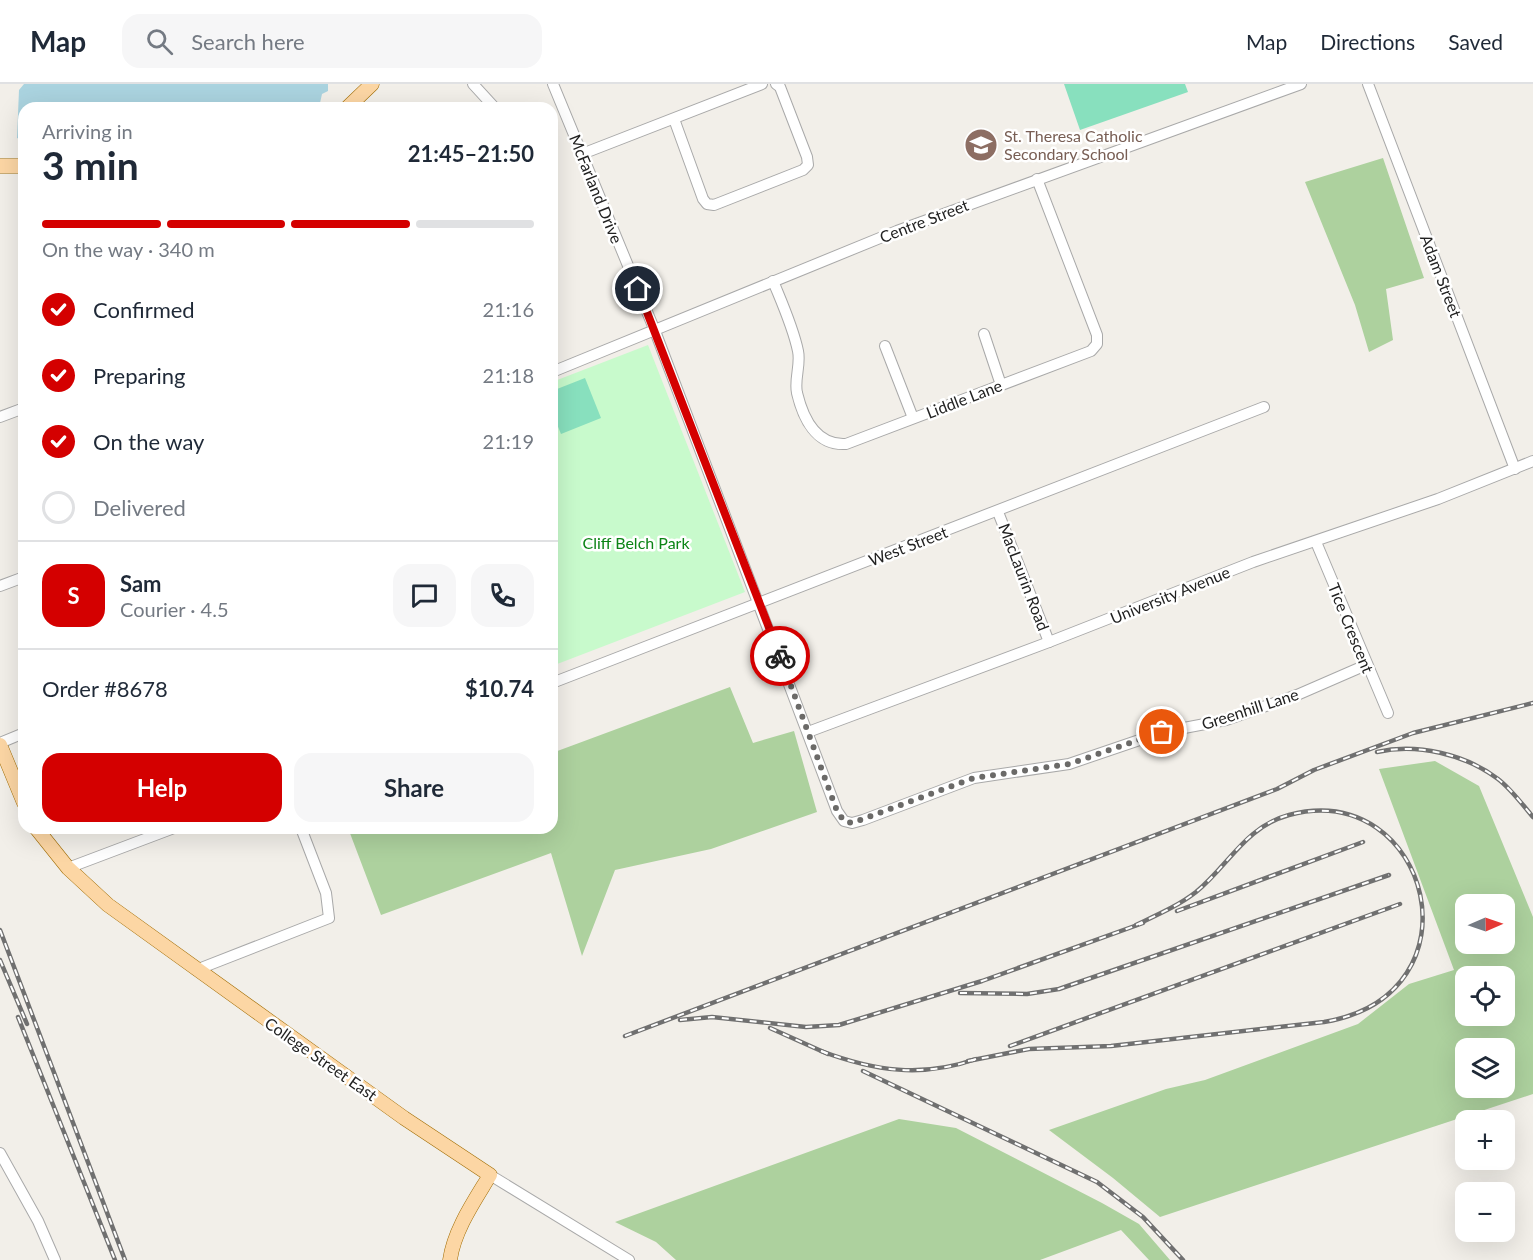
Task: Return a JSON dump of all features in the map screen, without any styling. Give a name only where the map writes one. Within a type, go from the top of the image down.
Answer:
[{"type":"main road","points":[[353,102],[372,84]]},
{"type":"main road","points":[[0,166],[18,165]]},
{"type":"main road","points":[[0,744],[18,788]]},
{"type":"main road","name":"College Street East","points":[[40,834],[68,868],[108,905],[404,1118],[490,1175]]},
{"type":"main road","points":[[450,1260],[451,1250],[490,1175]]},
{"type":"street","points":[[473,84],[490,102]]},
{"type":"street","name":"McFarland Drive","points":[[553,84],[655,331],[808,732]]},
{"type":"street","points":[[582,154],[762,84]]},
{"type":"street","points":[[674,119],[703,199],[708,204],[714,205],[803,170],[808,165],[777,84]]},
{"type":"street","name":"Centre Street","points":[[558,370],[897,231],[1300,84]]},
{"type":"street","name":"Adam Street","points":[[1368,84],[1515,469]]},
{"type":"street","name":"Liddle Lane","points":[[773,281],[798,351],[796,391],[813,432],[819,439],[835,445],[846,444],[1091,351],[1097,344],[1097,335],[1036,179]]},
{"type":"street","points":[[984,334],[1001,385]]},
{"type":"street","points":[[885,346],[913,418]]},
{"type":"street","name":"West Street","points":[[558,681],[1264,407]]},
{"type":"street","points":[[0,417],[18,410]]},
{"type":"street","name":"University Avenue","points":[[808,732],[1049,642],[1253,562],[1316,542],[1533,461]]},
{"type":"street","name":"MacLaurin Road","points":[[998,512],[1049,642]]},
{"type":"street","name":"Tice Crescent","points":[[1316,542],[1388,713]]},
{"type":"street","points":[[0,586],[18,579]]},
{"type":"street","name":"Greenhill Lane","points":[[808,732],[837,811],[844,821],[852,823],[974,778],[1069,764],[1162,732],[1226,720],[1297,695],[1366,665]]},
{"type":"street","points":[[0,744],[18,736]]},
{"type":"street","points":[[68,868],[158,834]]},
{"type":"street","points":[[196,970],[329,918],[326,893],[303,834]]},
{"type":"street","points":[[0,1153],[38,1221],[55,1260]]},
{"type":"street","name":"College Street East","points":[[490,1175],[629,1260]]},
{"type":"green space","points":[[1064,84],[1185,84],[1188,92],[1080,130]]},
{"type":"green space","points":[[1383,158],[1424,278],[1386,289],[1393,340],[1369,352],[1355,305],[1305,182]]},
{"type":"green space","name":"Cliff Belch Park","points":[[648,345],[745,592],[558,664],[558,380]]},
{"type":"green space","points":[[585,378],[601,418],[561,434],[558,427],[558,389]]},
{"type":"green space","points":[[730,687],[753,743],[794,731],[817,812],[711,849],[615,870],[582,956],[551,853],[381,915],[350,834],[558,834],[558,751]]},
{"type":"green space","points":[[1435,761],[1479,786],[1533,917],[1533,1094],[1484,1110],[1455,1110],[1455,1120],[1160,1217],[1049,1130],[1166,1089],[1205,1080],[1358,1024],[1409,984],[1454,970],[1379,769]]},
{"type":"green space","points":[[899,1119],[956,1128],[1102,1203],[1139,1224],[1170,1260],[1149,1260],[1121,1230],[1040,1260],[676,1260],[656,1242],[615,1222]]},
{"type":"water","points":[[24,84],[328,84],[328,91],[322,94],[320,102],[18,102],[19,90]]},
{"type":"railway","points":[[625,1036],[1277,789],[1314,770],[1413,733],[1533,703]]},
{"type":"railway","points":[[1377,752],[1424,750],[1471,763],[1503,783],[1533,817]]},
{"type":"railway","points":[[968,1061],[1029,1049],[1111,1046],[1324,1022],[1375,1004],[1407,973],[1421,935],[1420,894],[1405,857],[1377,828],[1338,812],[1289,815],[1261,828],[1238,848],[1196,892],[1136,925]]},
{"type":"railway","points":[[1177,911],[1363,842]]},
{"type":"railway","points":[[960,993],[1027,994],[1059,989],[1389,875]]},
{"type":"railway","points":[[1010,1046],[1400,904]]},
{"type":"railway","points":[[680,1020],[712,1017],[806,1027],[839,1025],[982,981],[1143,923]]},
{"type":"railway","points":[[0,930],[125,1260]]},
{"type":"railway","points":[[0,960],[27,1024]]},
{"type":"railway","points":[[18,1017],[115,1260]]},
{"type":"railway","points":[[770,1028],[828,1054]]},
{"type":"railway","points":[[821,1051],[860,1063],[898,1070],[936,1069],[976,1059]]},
{"type":"railway","points":[[863,1071],[1097,1182],[1143,1217],[1183,1260]]},
{"type":"way so far","points":[[780,656],[837,811],[844,821],[852,823],[950,785],[1000,773],[1069,764],[1162,732]]},
{"type":"place","name":"St. Theresa Catholic Secondary School","points":[[981,145]]},
{"type":"route","points":[[638,289],[780,656]]}]
